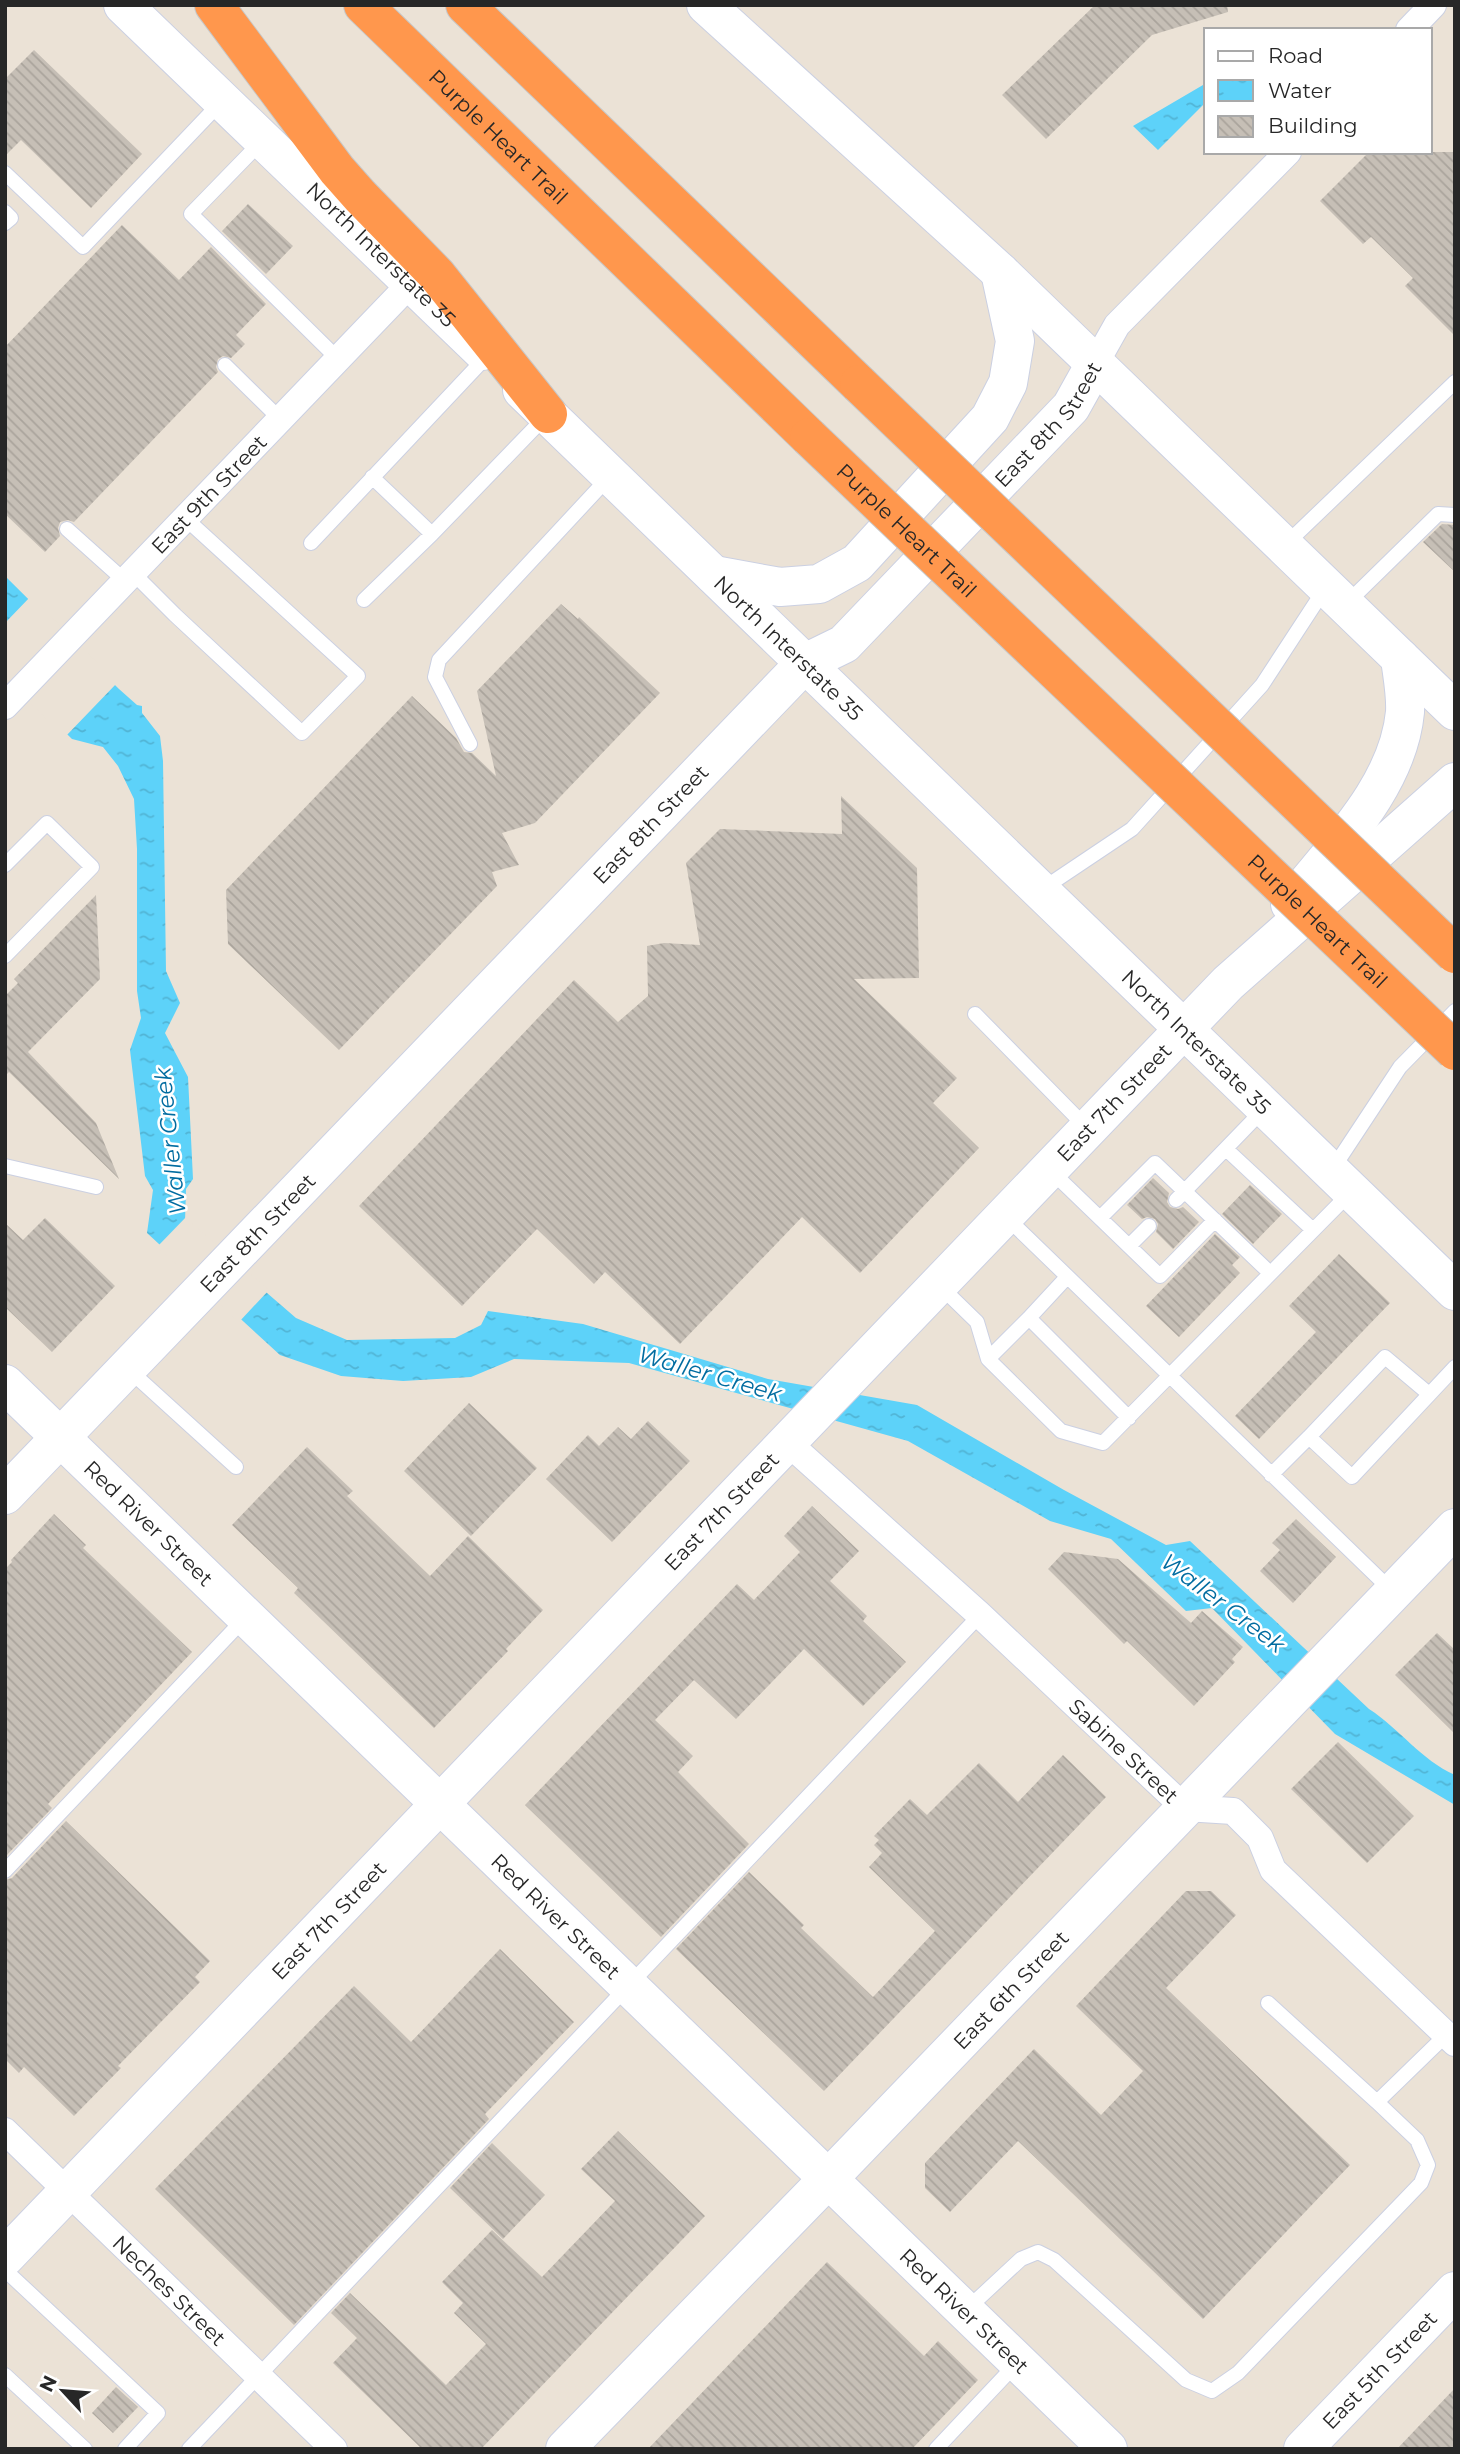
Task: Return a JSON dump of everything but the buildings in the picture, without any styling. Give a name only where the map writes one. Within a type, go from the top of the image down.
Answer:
[{"type":"highway","points":[[214,5],[337,170],[437,275],[548,414]]},
{"type":"highway","name":"Purple Heart Trail","points":[[363,5],[809,437],[1455,1051]]},
{"type":"highway","points":[[465,5],[1455,954]]},
{"type":"main road","name":"North Interstate 35","points":[[124,5],[1455,1291]]},
{"type":"main road","points":[[706,5],[1000,272],[1455,712]]},
{"type":"main road","points":[[713,575],[780,587],[819,584],[857,563],[990,418],[1008,383],[1015,341],[1000,272]]},
{"type":"main road","name":"East 8th Street","points":[[5,1495],[805,663],[844,644],[1071,407],[1095,364]]},
{"type":"main road","points":[[1228,983],[1361,815],[1383,778],[1398,745],[1405,710],[1400,658]]},
{"type":"main road","name":"East 7th Street","points":[[5,2257],[1228,983],[1455,782]]},
{"type":"main road","name":"Red River Street","points":[[5,1384],[1108,2449]]},
{"type":"main road","name":"East 6th Street","points":[[565,2449],[1455,1528]]},
{"type":"main road","name":"East 5th Street","points":[[1303,2449],[1455,2291]]},
{"type":"street","points":[[1411,28],[1433,5]]},
{"type":"street","name":"East 8th Street","points":[[1095,364],[1117,325],[1286,154]]},
{"type":"street","name":"East 9th Street","points":[[11,700],[411,283]]},
{"type":"street","name":"Sabine Street","points":[[787,1442],[979,1615],[1185,1808],[1233,1811],[1260,1838],[1273,1870],[1450,2039]]},
{"type":"street","name":"Neches Street","points":[[5,2132],[334,2449]]},
{"type":"lane","points":[[5,173],[83,247],[222,100]]},
{"type":"lane","points":[[263,140],[191,214],[338,359]]},
{"type":"lane","points":[[5,212],[11,218],[5,223]]},
{"type":"lane","points":[[311,543],[487,356]]},
{"type":"lane","points":[[225,365],[280,419]]},
{"type":"lane","points":[[1285,545],[1455,382]]},
{"type":"lane","points":[[364,600],[548,414]]},
{"type":"lane","points":[[470,744],[435,677],[439,660],[611,475]]},
{"type":"lane","points":[[372,477],[432,534]]},
{"type":"lane","points":[[1041,890],[1132,829],[1262,685],[1336,595],[1438,514],[1455,515]]},
{"type":"lane","points":[[67,529],[175,615],[302,733],[358,676],[185,519]]},
{"type":"lane","points":[[5,865],[47,823],[92,867],[5,956]]},
{"type":"lane","points":[[938,1284],[977,1322],[988,1359],[1061,1431],[1102,1443],[1313,1230],[1400,1067],[1455,1011]]},
{"type":"lane","points":[[975,1014],[1088,1129]]},
{"type":"lane","points":[[1180,1195],[1265,1108]]},
{"type":"lane","points":[[1226,1149],[1313,1230]]},
{"type":"lane","points":[[1100,1218],[1155,1163],[1180,1195],[1215,1220],[1270,1273]]},
{"type":"lane","points":[[5,1166],[96,1187]]},
{"type":"lane","points":[[1049,1169],[1160,1276],[1215,1220]]},
{"type":"lane","points":[[1004,1216],[1393,1592]]},
{"type":"lane","points":[[1129,1246],[1149,1226]]},
{"type":"lane","points":[[988,1359],[1067,1277]]},
{"type":"lane","points":[[1029,1318],[1129,1418]]},
{"type":"lane","points":[[1271,1475],[1385,1357],[1429,1394]]},
{"type":"lane","points":[[1309,1437],[1352,1477],[1455,1367]]},
{"type":"lane","points":[[127,1368],[236,1467]]},
{"type":"lane","points":[[189,2449],[979,1615]]},
{"type":"lane","points":[[5,1871],[246,1617]]},
{"type":"lane","points":[[965,2311],[1021,2259],[1038,2252],[1054,2260],[1186,2380],[1212,2391],[1238,2373],[1421,2183],[1428,2165],[1417,2140],[1268,2003]]},
{"type":"lane","points":[[1377,2102],[1450,2039]]},
{"type":"lane","points":[[5,2270],[158,2413],[125,2449]]},
{"type":"lane","points":[[936,2449],[1018,2362]]},
{"type":"lane","points":[[5,2375],[85,2449]]},
{"type":"water","points":[[1204,87],[1204,104],[1158,150],[1133,126]]},
{"type":"water","name":"Waller Creek","points":[[5,576],[119,689],[137,705],[142,706],[142,713],[160,736],[163,761],[166,971],[180,1003],[165,1033],[188,1077],[193,1179],[186,1189],[185,1222],[296,1318],[347,1340],[455,1338],[481,1325],[488,1311],[583,1324],[768,1379],[917,1405],[1166,1545],[1190,1541],[1369,1709],[1421,1753],[1455,1775],[1455,1805],[1335,1734],[1212,1608],[1186,1611],[1111,1539],[1050,1521],[908,1441],[629,1363],[514,1359],[471,1377],[403,1381],[341,1376],[280,1355],[147,1233],[153,1190],[145,1176],[130,1050],[141,1018],[137,991],[137,849],[134,799],[118,766],[103,747],[72,739],[5,673]]},
{"type":"pier","points":[[31,596],[117,683],[65,737],[5,678],[5,623]]},
{"type":"pier","points":[[188,1215],[188,1220],[269,1290],[239,1322],[157,1247]]}]
